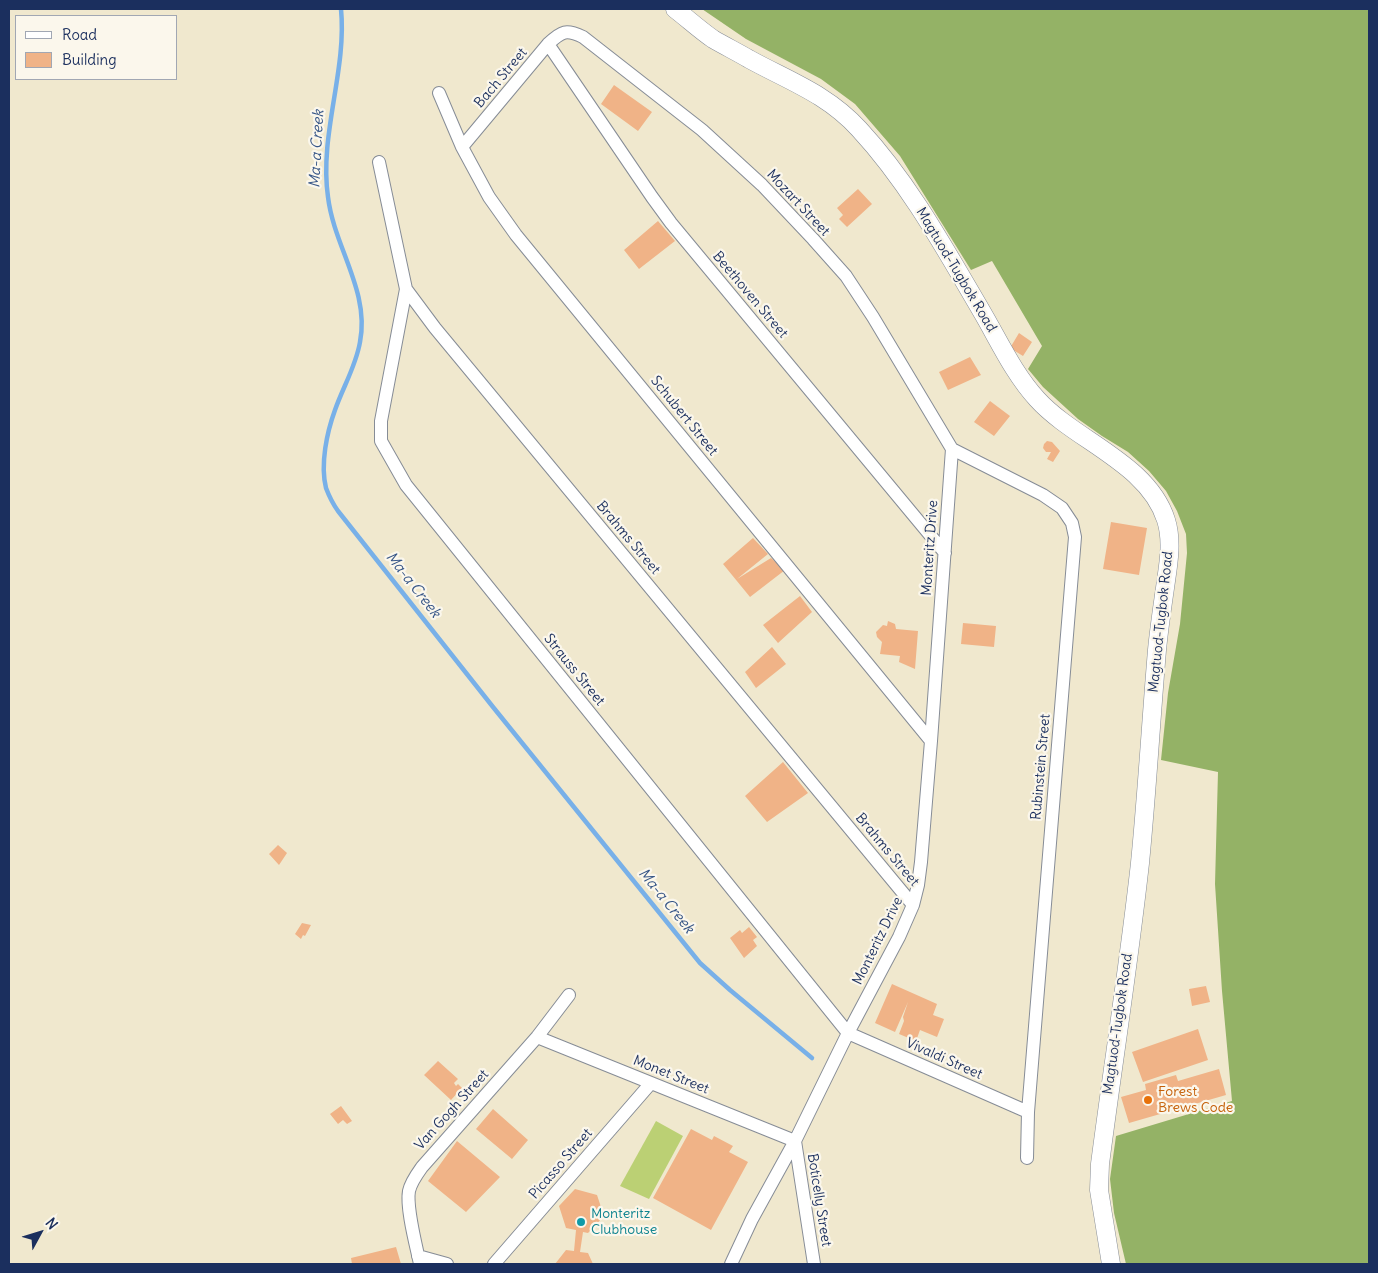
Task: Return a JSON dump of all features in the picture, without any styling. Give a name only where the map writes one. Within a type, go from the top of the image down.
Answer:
[{"type":"main road","name":"Magtuod-Tugbok Road","points":[[675,9],[712,38],[753,61],[806,86],[836,106],[857,126],[882,155],[911,195],[1034,396],[1052,415],[1071,430],[1125,465],[1143,482],[1166,518],[1169,534],[1169,554],[1158,639],[1139,864],[1100,1164],[1099,1190],[1112,1264]]},
{"type":"street","name":"Bach Street","points":[[462,147],[548,44],[558,35],[566,32]]},
{"type":"street","name":"Mozart Street","points":[[566,32],[572,32],[583,37],[702,130],[762,185],[813,239],[846,276],[873,317],[952,449]]},
{"type":"street","name":"Beethoven Street","points":[[548,44],[671,223],[945,553]]},
{"type":"street","name":"Schubert Street","points":[[439,92],[462,147],[489,196],[516,235],[931,741]]},
{"type":"street","name":"Brahms Street","points":[[378,162],[406,289],[441,336],[913,905]]},
{"type":"street","name":"Strauss Street","points":[[406,289],[381,421],[381,441],[392,462],[412,493],[848,1033]]},
{"type":"street","name":"Monteritz Drive","points":[[730,1264],[899,937],[913,905],[921,862],[952,449]]},
{"type":"street","name":"Rubinstein Street","points":[[952,449],[1043,495],[1062,508],[1072,523],[1075,537],[1028,1112],[1027,1158]]},
{"type":"street","name":"Van Gogh Street","points":[[419,1260],[408,1203],[409,1191],[414,1178],[422,1166],[537,1037],[570,995]]},
{"type":"street","name":"Vivaldi Street","points":[[848,1033],[1028,1112]]},
{"type":"street","name":"Monet Street","points":[[537,1037],[795,1141]]},
{"type":"street","name":"Picasso Street","points":[[494,1264],[651,1083]]},
{"type":"street","name":"Boticelly Street","points":[[795,1141],[814,1264]]},
{"type":"street","points":[[419,1260],[447,1264]]},
{"type":"green space","points":[[702,9],[1369,9],[1369,1264],[1126,1264],[1114,1213],[1110,1179],[1116,1136],[1232,1101],[1215,884],[1218,772],[1161,760],[1168,693],[1180,624],[1187,553],[1186,534],[1177,511],[1166,491],[1149,471],[1128,452],[1078,419],[1043,387],[1028,369],[1042,346],[992,261],[971,270],[900,156],[855,104],[821,79],[746,39]]},
{"type":"green space","points":[[656,1121],[683,1136],[649,1199],[620,1186]]},
{"type":"building","points":[[614,85],[652,112],[638,131],[601,104]]},
{"type":"building","points":[[858,189],[872,204],[847,227],[839,219],[843,215],[837,208]]},
{"type":"building","points":[[658,221],[675,241],[639,269],[624,250]]},
{"type":"building","points":[[1019,333],[1032,342],[1023,356],[1010,348]]},
{"type":"building","points":[[970,357],[981,375],[948,390],[939,372]]},
{"type":"building","points":[[990,401],[1010,416],[994,436],[974,422]]},
{"type":"building","points":[[1047,441],[1052,442],[1060,451],[1053,462],[1047,459],[1051,452],[1046,452],[1043,448]]},
{"type":"building","points":[[1111,522],[1147,528],[1139,575],[1103,569]]},
{"type":"building","points":[[753,538],[768,554],[737,579],[771,558],[785,570],[750,597],[723,564]]},
{"type":"building","points":[[800,596],[812,612],[778,643],[763,625]]},
{"type":"building","points":[[888,621],[895,624],[896,629],[918,631],[915,669],[899,662],[900,656],[880,654],[882,642],[877,637],[876,632],[883,625],[887,626]]},
{"type":"building","points":[[963,623],[996,626],[994,647],[961,644]]},
{"type":"building","points":[[772,647],[786,664],[756,688],[745,672]]},
{"type":"building","points":[[783,762],[808,793],[767,822],[745,796]]},
{"type":"building","points":[[278,845],[287,853],[279,865],[269,854]]},
{"type":"building","points":[[302,923],[311,925],[305,936],[303,935],[301,939],[295,934]]},
{"type":"building","points":[[749,927],[757,937],[753,940],[757,946],[744,958],[730,938],[740,930],[742,933]]},
{"type":"building","points":[[892,984],[937,1004],[933,1015],[944,1019],[937,1037],[920,1030],[916,1041],[899,1034],[908,1002],[895,1032],[875,1023]]},
{"type":"building","points":[[1206,986],[1210,1002],[1192,1006],[1189,989]]},
{"type":"building","points":[[1198,1029],[1208,1060],[1143,1082],[1132,1052]]},
{"type":"building","points":[[438,1061],[458,1079],[454,1083],[456,1086],[458,1084],[462,1088],[451,1100],[424,1075]]},
{"type":"building","points":[[1219,1069],[1226,1095],[1129,1123],[1121,1097],[1146,1090],[1145,1084],[1176,1075],[1178,1081]]},
{"type":"building","points":[[341,1106],[352,1121],[347,1124],[343,1120],[338,1124],[330,1114]]},
{"type":"building","points":[[493,1109],[528,1140],[512,1159],[476,1129]]},
{"type":"building","points":[[691,1129],[712,1140],[714,1136],[733,1146],[729,1152],[748,1162],[711,1230],[653,1198]]},
{"type":"building","points":[[457,1141],[500,1177],[466,1212],[428,1181]]},
{"type":"building","name":"Monteritz Clubhouse","points":[[575,1189],[597,1195],[604,1216],[588,1233],[583,1232],[580,1252],[588,1253],[593,1264],[555,1264],[566,1250],[574,1251],[576,1230],[566,1228],[559,1206]]},
{"type":"building","points":[[396,1247],[401,1264],[352,1264],[351,1258]]},
{"type":"waterway","name":"Ma-a Creek","points":[[341,9],[340,56],[327,150],[326,174],[332,215],[356,287],[362,323],[356,360],[335,410],[327,438],[324,479],[328,494],[338,511],[493,707],[700,963],[812,1058]]},
{"type":"place","name":"Forest Brews Code","points":[[1148,1100]]},
{"type":"place","name":"Monteritz Clubhouse","points":[[581,1222]]}]
